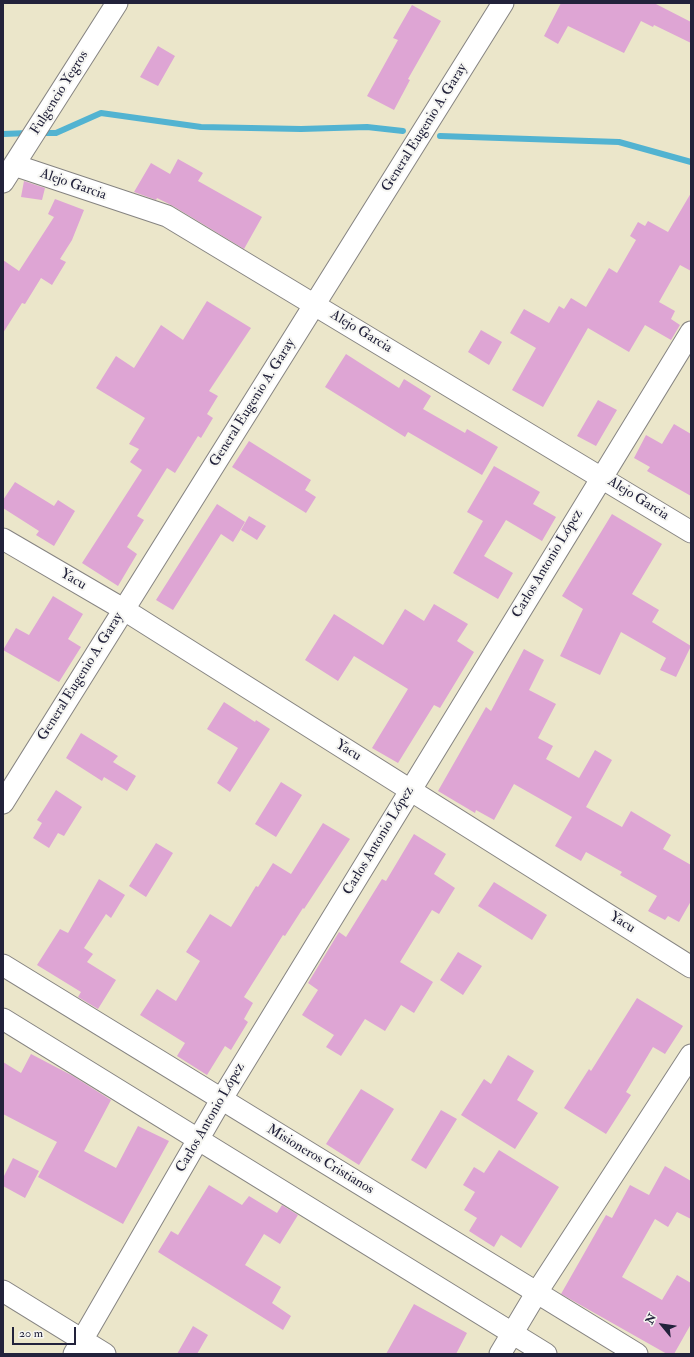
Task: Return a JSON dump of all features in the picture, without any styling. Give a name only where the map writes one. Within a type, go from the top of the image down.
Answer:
[{"type":"street","name":"Fulgencio Yegros","points":[[3,182],[117,3]]},
{"type":"street","name":"General Eugenio A. Garay","points":[[3,803],[503,3]]},
{"type":"street","name":"Alejo Garcia","points":[[20,156],[167,216],[316,304],[691,532]]},
{"type":"street","name":"Carlos Antonio López","points":[[78,1347],[221,1100],[691,332]]},
{"type":"street","name":"Yacu","points":[[3,539],[123,609],[691,967]]},
{"type":"street","name":"Misioneros Cristianos","points":[[3,965],[637,1354]]},
{"type":"street","points":[[3,1019],[546,1354]]},
{"type":"street","points":[[500,1354],[537,1292],[691,1055]]},
{"type":"street","points":[[3,1291],[78,1347],[105,1354]]},
{"type":"building","points":[[561,3],[654,3],[691,22],[691,43],[654,25],[653,27],[641,21],[624,53],[568,26],[558,44],[544,36]]},
{"type":"building","points":[[412,5],[441,21],[408,79],[410,80],[394,110],[367,96],[398,40],[393,38]]},
{"type":"building","points":[[158,46],[175,56],[158,86],[140,77]]},
{"type":"building","points":[[178,159],[203,173],[198,181],[262,217],[244,249],[173,206],[157,198],[156,200],[134,192],[151,163],[170,174]]},
{"type":"building","points":[[24,181],[45,188],[42,200],[21,197]]},
{"type":"building","points":[[691,193],[691,271],[680,265],[659,302],[675,311],[671,319],[680,325],[671,340],[645,325],[629,352],[588,328],[543,407],[512,390],[536,348],[510,333],[524,309],[549,323],[559,306],[564,309],[571,298],[586,307],[609,268],[617,273],[636,240],[630,236],[638,222],[645,226],[648,221],[668,232]]},
{"type":"building","points":[[55,199],[84,210],[72,240],[60,259],[66,262],[52,285],[41,278],[25,304],[22,303],[3,333],[3,260],[19,271],[54,217],[48,214]]},
{"type":"building","points":[[207,301],[251,328],[209,391],[218,396],[207,414],[213,418],[201,438],[198,436],[175,473],[167,468],[137,516],[144,520],[127,547],[137,554],[118,586],[82,563],[142,470],[130,462],[139,449],[129,444],[145,418],[96,388],[116,356],[134,368],[161,325],[183,340]]},
{"type":"building","points":[[481,330],[502,342],[489,365],[468,352]]},
{"type":"building","points":[[346,354],[399,388],[404,379],[431,396],[423,409],[465,433],[467,429],[498,447],[482,475],[408,432],[405,437],[325,387]]},
{"type":"building","points":[[598,400],[617,410],[596,446],[577,436]]},
{"type":"building","points":[[674,424],[691,434],[691,496],[647,471],[650,467],[634,458],[646,435],[662,444]]},
{"type":"building","points":[[249,441],[311,480],[305,490],[316,497],[306,513],[232,467]]},
{"type":"building","points":[[494,466],[540,492],[533,504],[556,517],[542,541],[506,520],[484,556],[513,573],[498,599],[453,573],[483,521],[467,512]]},
{"type":"building","points":[[15,482],[54,506],[58,500],[75,511],[54,546],[36,535],[39,531],[3,508],[3,500]]},
{"type":"building","points":[[217,504],[245,522],[233,542],[221,534],[173,610],[156,600]]},
{"type":"building","points":[[612,514],[662,544],[632,594],[659,610],[652,622],[691,646],[676,677],[660,670],[666,658],[621,632],[600,675],[560,656],[583,609],[562,596]]},
{"type":"building","points":[[249,516],[266,526],[257,540],[241,530]]},
{"type":"building","points":[[53,596],[83,614],[68,639],[81,647],[59,682],[3,650],[16,628],[29,635]]},
{"type":"building","points":[[434,604],[468,624],[457,641],[474,652],[440,708],[434,705],[398,763],[372,748],[408,689],[354,656],[338,681],[305,660],[334,614],[383,645],[405,609],[424,621]]},
{"type":"building","points":[[524,649],[544,660],[529,690],[556,704],[538,738],[553,746],[546,759],[579,778],[595,750],[612,760],[586,807],[622,827],[631,811],[671,835],[663,849],[691,865],[691,901],[679,922],[668,916],[665,920],[648,911],[657,896],[620,875],[622,872],[586,852],[581,861],[555,846],[572,817],[514,784],[494,820],[476,810],[475,813],[438,791],[486,707],[491,711]]},
{"type":"building","points":[[224,702],[255,722],[256,720],[270,729],[230,792],[217,783],[238,748],[207,729]]},
{"type":"building","points":[[81,733],[118,756],[113,762],[136,776],[127,791],[104,777],[102,781],[66,758]]},
{"type":"building","points":[[281,782],[302,795],[276,837],[255,824]]},
{"type":"building","points":[[56,790],[82,807],[64,836],[58,833],[49,848],[33,838],[42,823],[37,820]]},
{"type":"building","points":[[323,823],[350,839],[304,909],[303,908],[285,936],[283,935],[244,997],[253,1003],[244,1019],[248,1022],[231,1050],[225,1046],[207,1075],[177,1056],[185,1043],[140,1015],[157,989],[176,1001],[200,961],[186,952],[210,914],[231,927],[256,886],[258,887],[273,863],[291,874]]},
{"type":"building","points":[[414,834],[446,854],[434,874],[455,888],[439,914],[432,910],[400,962],[433,982],[414,1013],[401,1005],[385,1031],[365,1019],[341,1056],[326,1047],[334,1035],[302,1015],[318,990],[308,983],[339,932],[346,937],[382,879],[386,881]]},
{"type":"building","points":[[156,843],[173,853],[146,897],[129,886]]},
{"type":"building","points":[[99,879],[125,895],[111,918],[106,914],[84,948],[93,954],[87,962],[116,980],[98,1009],[78,997],[81,992],[37,965],[60,929],[68,933]]},
{"type":"building","points":[[494,882],[547,915],[532,940],[478,906]]},
{"type":"building","points":[[458,952],[482,966],[463,995],[440,980]]},
{"type":"building","points":[[637,998],[683,1026],[665,1054],[653,1047],[626,1092],[631,1095],[606,1134],[564,1108],[589,1069],[591,1071]]},
{"type":"building","points":[[31,1054],[73,1076],[111,1100],[84,1151],[116,1168],[138,1126],[169,1141],[123,1224],[38,1177],[57,1142],[3,1114],[3,1062],[21,1073]]},
{"type":"building","points":[[508,1055],[534,1071],[517,1100],[538,1113],[515,1149],[461,1115],[484,1079],[491,1084]]},
{"type":"building","points":[[361,1089],[394,1109],[359,1165],[326,1144]]},
{"type":"building","points":[[441,1110],[457,1119],[426,1169],[411,1160]]},
{"type":"building","points":[[499,1150],[559,1187],[521,1248],[501,1235],[494,1247],[469,1231],[477,1218],[464,1210],[475,1192],[463,1185],[474,1167],[484,1173]]},
{"type":"building","points":[[13,1158],[39,1171],[25,1198],[3,1186],[3,1178]]},
{"type":"building","points":[[665,1166],[691,1181],[691,1219],[677,1212],[668,1227],[655,1219],[622,1277],[662,1300],[677,1275],[691,1283],[691,1324],[674,1354],[667,1354],[561,1294],[606,1215],[612,1218],[630,1185],[649,1195]]},
{"type":"building","points":[[209,1185],[242,1205],[249,1196],[277,1213],[282,1205],[298,1215],[280,1244],[264,1234],[245,1265],[281,1287],[272,1303],[291,1316],[283,1330],[158,1252],[171,1231],[178,1235]]},
{"type":"building","points":[[414,1304],[467,1333],[456,1354],[386,1354]]},
{"type":"building","points":[[193,1326],[208,1335],[197,1354],[177,1354]]},
{"type":"waterway","points":[[38,133],[56,133],[101,113],[201,127],[301,129],[367,127],[403,131]]},
{"type":"waterway","points":[[3,134],[29,133]]},
{"type":"waterway","points":[[440,136],[619,142],[691,162]]}]
